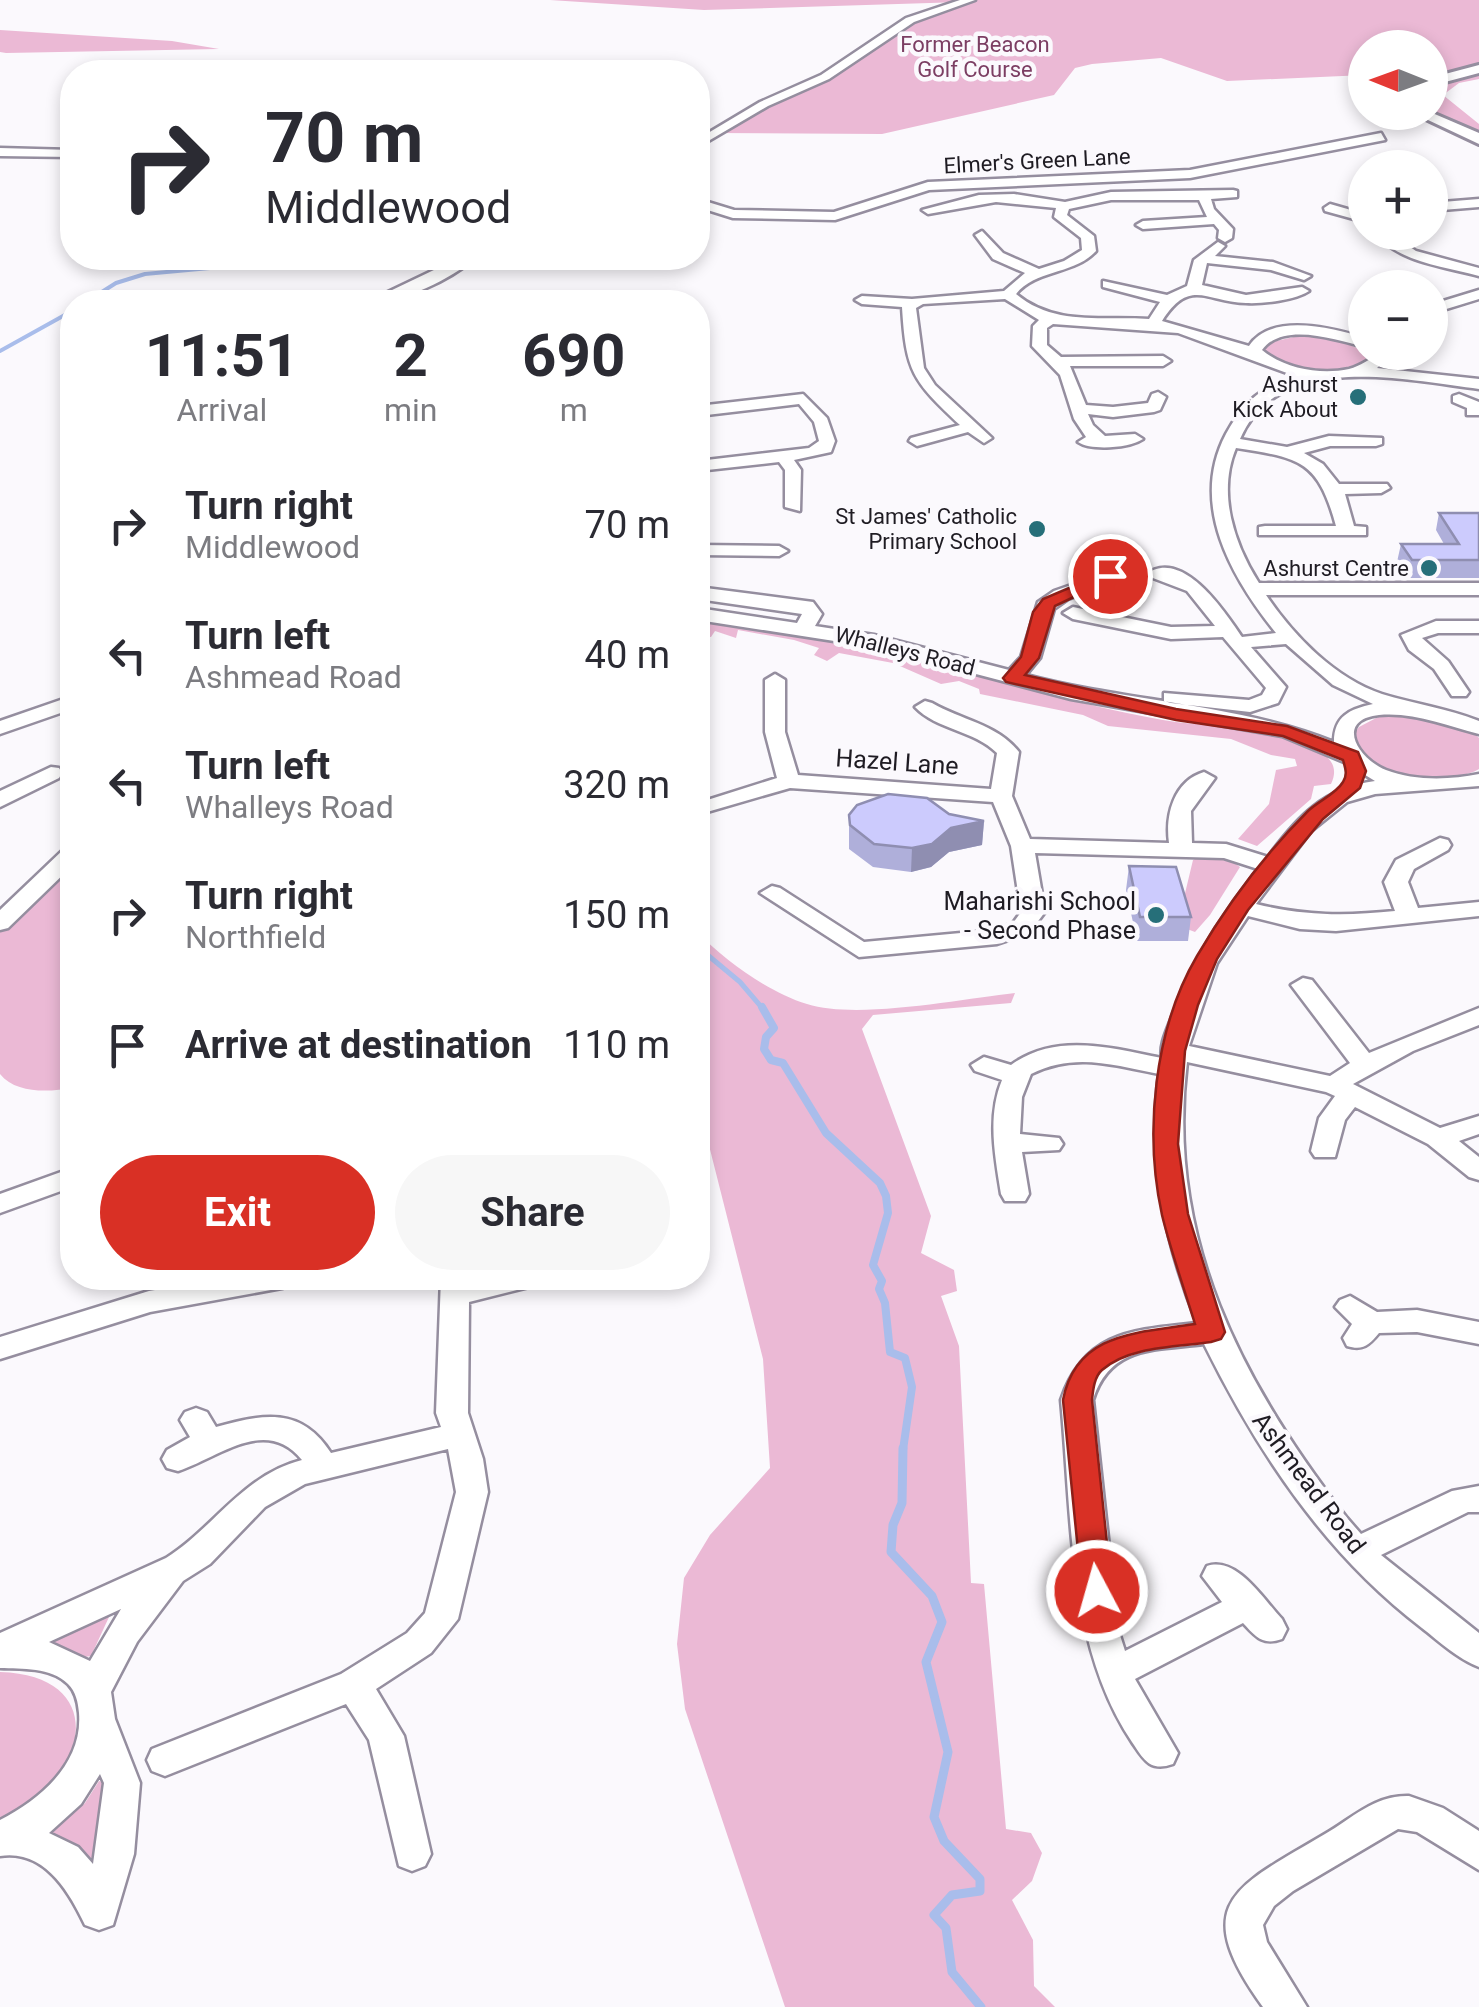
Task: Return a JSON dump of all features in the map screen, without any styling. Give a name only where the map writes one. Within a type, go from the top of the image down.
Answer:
[{"type":"main road","points":[[1448,77],[1479,69]]},
{"type":"main road","points":[[1448,126],[1479,140]]},
{"type":"street","points":[[710,137],[764,104],[825,77],[910,20],[970,0]]},
{"type":"street","name":"Elmer's Green Lane","points":[[710,207],[733,214],[835,216],[928,186],[1190,174],[1381,137]]},
{"type":"street","points":[[0,152],[60,154]]},
{"type":"street","points":[[928,210],[968,199],[1038,200],[1066,206],[1111,196],[1233,194]]},
{"type":"street","points":[[1194,288],[1199,263],[1222,242],[1226,229],[1208,210],[1204,196]]},
{"type":"street","points":[[1448,204],[1479,199]]},
{"type":"street","points":[[1008,295],[1016,283],[1071,264],[1088,251],[1087,236],[1061,217],[1060,211],[1066,206]]},
{"type":"street","points":[[1330,208],[1348,213]]},
{"type":"street","points":[[1126,221],[1144,227],[1216,220]]},
{"type":"street","points":[[982,235],[987,248],[998,258],[1038,273]]},
{"type":"street","points":[[1408,250],[1479,272]]},
{"type":"street","points":[[1444,261],[1464,252]]},
{"type":"street","points":[[1153,324],[1168,300],[1194,288],[1246,300],[1299,277],[1206,259]]},
{"type":"street","points":[[403,290],[448,270]]},
{"type":"street","points":[[1108,284],[1168,300]]},
{"type":"street","points":[[1448,304],[1479,294]]},
{"type":"street","points":[[862,300],[915,303],[1008,295],[1025,310],[1050,320],[1153,324],[1214,337],[1263,360],[1325,375]]},
{"type":"street","points":[[915,303],[909,307],[916,368],[930,388],[980,435],[917,441]]},
{"type":"street","points":[[1050,320],[1040,326],[1036,336],[1039,346],[1067,373],[1080,409],[1080,422],[1090,441],[1136,439]]},
{"type":"street","points":[[1214,337],[1348,327]]},
{"type":"street","points":[[1308,331],[1348,337]]},
{"type":"street","points":[[1275,334],[1257,342],[1263,360],[1277,376],[1229,442],[1220,473],[1218,502],[1236,561],[1252,589],[1292,636],[1342,682],[1412,708],[1479,715]]},
{"type":"street","points":[[1055,362],[1168,364],[1156,350],[1146,349]]},
{"type":"street","points":[[1402,370],[1412,376]]},
{"type":"street","points":[[1270,390],[1325,375],[1364,371],[1479,384]]},
{"type":"street","points":[[710,465],[819,451],[827,445],[825,428],[790,384]]},
{"type":"street","points":[[1080,409],[1140,411],[1154,407],[1158,397]]},
{"type":"street","points":[[1460,398],[1476,408]]},
{"type":"street","points":[[710,410],[803,399]]},
{"type":"street","points":[[1289,452],[1329,441],[1380,438]]},
{"type":"street","points":[[1229,442],[1289,452],[1320,468],[1355,531],[1264,530]]},
{"type":"street","points":[[784,456],[792,466],[794,502],[817,496]]},
{"type":"street","points":[[1334,489],[1380,488]]},
{"type":"street","points":[[710,551],[779,560],[792,535]]},
{"type":"street","points":[[1012,678],[1030,658],[1045,606],[1078,582],[1110,576],[1117,565]]},
{"type":"street","points":[[1120,688],[1261,705],[1276,694],[1276,687],[1195,587],[1180,577],[1154,576]]},
{"type":"street","points":[[1252,589],[1479,588]]},
{"type":"street","points":[[710,595],[806,606],[812,614],[805,628]]},
{"type":"street","points":[[1072,612],[1171,633],[1292,636]]},
{"type":"street","name":"Whalleys Road","points":[[710,616],[805,628],[1176,714],[1287,731],[1353,758],[1370,770],[1416,784]]},
{"type":"street","points":[[1389,626],[1412,632],[1436,626],[1479,627]]},
{"type":"street","points":[[1412,632],[1412,643],[1459,692]]},
{"type":"street","points":[[775,680],[774,732],[789,780]]},
{"type":"street","points":[[1342,682],[1350,701],[1350,721],[1343,733],[1343,745],[1353,758],[1356,778],[1344,794]]},
{"type":"street","points":[[0,728],[60,706]]},
{"type":"street","points":[[772,894],[859,950],[997,937],[1021,928],[1034,912],[1022,846],[1001,796],[1008,752],[990,736],[958,726],[925,707]]},
{"type":"street","name":"Whalleys Road","points":[[1287,731],[1350,721],[1368,712],[1412,708]]},
{"type":"street","points":[[1435,711],[1479,728]]},
{"type":"street","points":[[0,800],[51,773]]},
{"type":"street","points":[[1182,852],[1176,818],[1179,804],[1204,778]]},
{"type":"street","name":"Hazel Lane","points":[[710,804],[789,780],[916,794],[1001,796]]},
{"type":"street","points":[[1344,794],[1479,780]]},
{"type":"street","points":[[1416,784],[1479,794]]},
{"type":"street","name":"Ashmead Road","points":[[1344,794],[1316,814],[1239,907],[1206,959],[1186,1005],[1172,1060],[1165,1144],[1175,1214],[1211,1332],[1264,1430],[1356,1552],[1479,1652]]},
{"type":"street","points":[[1409,914],[1396,882],[1404,866],[1440,845]]},
{"type":"street","points":[[1022,846],[1238,853],[1274,866]]},
{"type":"street","points":[[0,924],[60,866]]},
{"type":"street","points":[[1239,907],[1300,922],[1336,924],[1479,909]]},
{"type":"street","points":[[1303,985],[1364,1064]]},
{"type":"street","points":[[1325,1151],[1343,1089],[1364,1064],[1428,1033],[1479,1016]]},
{"type":"street","points":[[1015,1194],[1008,1143],[1008,1098],[1016,1076],[1038,1059],[1067,1052],[1172,1060],[1343,1089],[1438,1138],[1479,1170]]},
{"type":"street","points":[[984,1065],[1016,1076]]},
{"type":"street","points":[[1438,1138],[1479,1125]]},
{"type":"street","points":[[1008,1143],[1049,1144]]},
{"type":"street","points":[[0,1204],[60,1182]]},
{"type":"street","points":[[0,1348],[149,1302],[216,1290]]},
{"type":"street","points":[[165,1760],[354,1685],[418,1643],[442,1619],[472,1492],[452,1396],[456,1290]]},
{"type":"street","points":[[1360,1322],[1418,1321],[1479,1333]]},
{"type":"street","points":[[1160,1753],[1132,1712],[1114,1673],[1101,1629],[1078,1400],[1082,1378],[1092,1363],[1129,1344],[1211,1332]]},
{"type":"street","points":[[178,1459],[202,1430],[262,1426],[290,1430],[310,1442],[322,1465]]},
{"type":"street","points":[[0,1651],[198,1556],[253,1498],[273,1485],[322,1465],[401,1452],[458,1436]]},
{"type":"street","points":[[1356,1552],[1464,1500],[1479,1500]]},
{"type":"street","points":[[3,1838],[43,1817],[74,1790],[93,1757],[97,1708],[112,1649],[140,1607],[178,1568]]},
{"type":"street","points":[[1114,1673],[1259,1617],[1218,1576]]},
{"type":"street","points":[[0,1651],[54,1658],[78,1672],[97,1708],[122,1783],[115,1854],[99,1912],[80,1872],[50,1849],[3,1838]]},
{"type":"street","points":[[354,1685],[386,1736],[412,1854]]},
{"type":"street","points":[[1287,2007],[1252,1956],[1242,1921],[1252,1897],[1297,1866],[1338,1846],[1382,1817],[1400,1811],[1430,1820],[1479,1853]]},
{"type":"green space","name":"Former Beacon Golf Course","points":[[550,0],[1479,0],[1479,67],[1448,71],[1448,30],[1348,30],[1348,76],[1227,81],[1161,58],[1092,64],[1075,68],[1054,95],[882,134],[713,133],[825,77],[910,20],[962,2],[704,10]]},
{"type":"green space","points":[[0,30],[172,41],[219,49],[6,53],[0,52]]},
{"type":"green space","points":[[1479,70],[1479,79],[1459,83],[1448,91],[1448,78]]},
{"type":"green space","points":[[1448,99],[1479,124],[1479,137],[1448,121]]},
{"type":"green space","points":[[1302,335],[1333,338],[1348,344],[1348,369],[1314,372],[1288,365],[1263,353],[1268,343]]},
{"type":"green space","points":[[710,621],[829,637],[846,646],[947,667],[953,676],[975,673],[1139,716],[1273,733],[1325,755],[1333,765],[1334,777],[1331,784],[1314,786],[1311,799],[1257,846],[1238,839],[1269,804],[1276,770],[1297,766],[1295,759],[1271,755],[1231,739],[1108,726],[1083,715],[980,694],[979,689],[959,681],[941,684],[893,663],[839,653],[827,661],[814,655],[819,648],[794,640],[738,630],[736,638],[715,631],[711,637]]},
{"type":"green space","points":[[1411,713],[1473,732],[1479,738],[1479,769],[1447,778],[1405,776],[1369,762],[1358,750],[1354,734],[1359,727],[1380,716]]},
{"type":"green space","points":[[1204,854],[1226,857],[1240,867],[1195,932],[1187,929],[1181,910],[1193,860]]},
{"type":"green space","points":[[60,874],[60,1089],[24,1088],[0,1074],[0,932]]},
{"type":"green space","points":[[710,944],[763,984],[792,999],[828,1008],[881,1009],[1015,993],[1011,1003],[873,1015],[862,1029],[931,1216],[921,1253],[954,1270],[957,1291],[941,1296],[959,1346],[971,1583],[984,1584],[1006,1829],[1031,1833],[1042,1853],[1032,1881],[1012,1900],[1033,1940],[1034,1986],[1055,2007],[785,2007],[685,1709],[677,1644],[684,1578],[710,1535],[770,1468],[763,1359],[710,1149]]},
{"type":"green space","points":[[106,1612],[109,1617],[91,1656],[47,1642]]},
{"type":"green space","points":[[0,1672],[37,1678],[61,1692],[74,1712],[75,1735],[68,1760],[52,1784],[29,1804],[0,1819]]},
{"type":"green space","points":[[99,1781],[111,1784],[101,1869],[46,1836],[85,1803]]},
{"type":"building","points":[[1439,513],[1479,513],[1479,560],[1412,560],[1401,544],[1459,544]]},
{"type":"building","points":[[888,794],[927,798],[949,814],[984,821],[951,828],[932,844],[912,848],[874,844],[850,825],[849,815],[857,805]]},
{"type":"building","points":[[1129,866],[1176,867],[1191,917],[1140,917]]},
{"type":"waterway","points":[[105,290],[145,274],[188,270]]},
{"type":"waterway","points":[[0,351],[60,318]]},
{"type":"waterway","points":[[710,957],[740,982],[763,1009]]},
{"type":"waterway","points":[[763,1009],[774,1028],[766,1037],[764,1049],[771,1060],[783,1063],[826,1133],[880,1183],[886,1196],[888,1213],[873,1265],[882,1281],[879,1289],[885,1303],[890,1352],[905,1358],[912,1387],[903,1450]]},
{"type":"waterway","points":[[903,1448],[902,1503],[893,1525],[891,1552],[932,1596],[942,1622],[926,1662],[948,1752],[934,1817],[944,1841],[980,1879],[980,1891],[952,1895],[934,1915],[946,1928],[952,1972],[981,2007]]},
{"type":"place","name":"Ashurst Kick About","points":[[1358,397]]},
{"type":"place","name":"St James' Catholic Primary School","points":[[1037,529]]},
{"type":"place","name":"Ashurst Centre","points":[[1429,568]]},
{"type":"place","name":"Maharishi School - Second Phase","points":[[1156,915]]},
{"type":"route","points":[[1097,1591],[1078,1400],[1082,1378],[1092,1363],[1129,1344],[1211,1332],[1175,1214],[1165,1144],[1173,1051],[1186,1005],[1206,959],[1239,907],[1316,814],[1344,794],[1356,778],[1351,756],[1287,731],[1071,694],[1012,678],[1030,658],[1042,612],[1049,602],[1110,576]]}]
